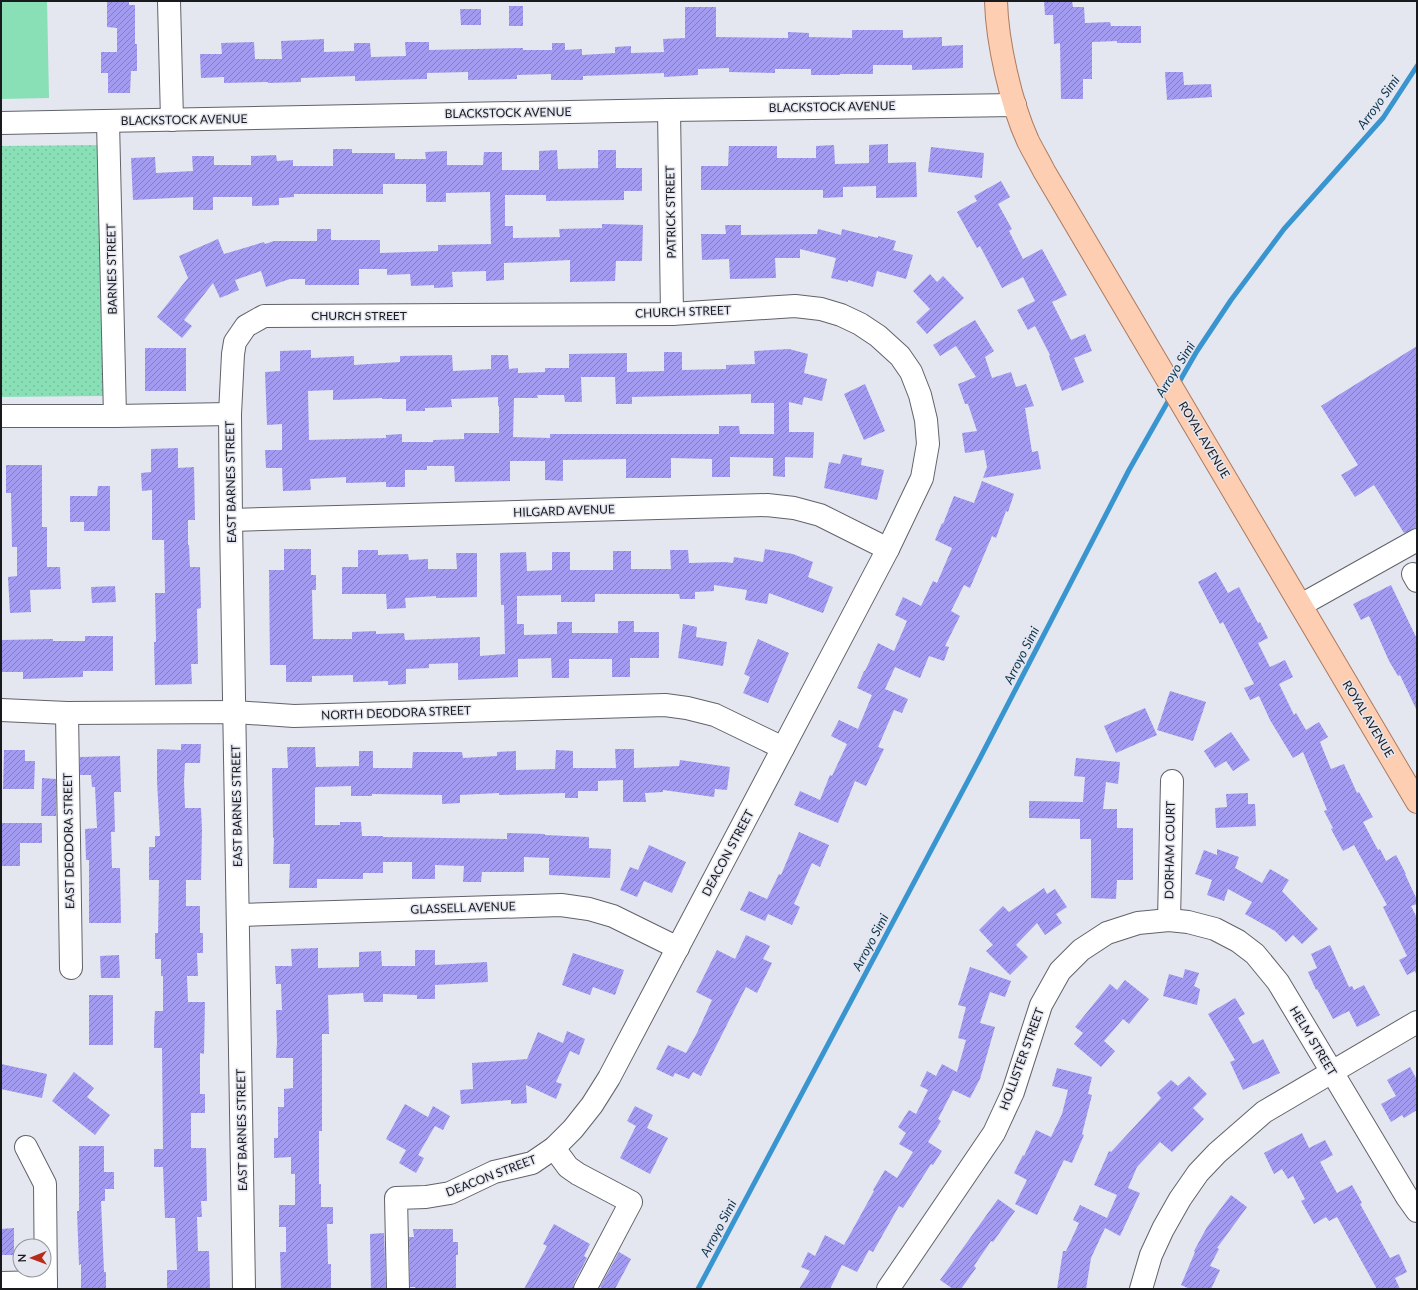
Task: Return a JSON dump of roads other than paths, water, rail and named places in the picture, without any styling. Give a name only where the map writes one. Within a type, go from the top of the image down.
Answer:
[{"type":"main road","name":"ROYAL AVENUE","points":[[996,1],[1002,57],[1015,105],[1028,141],[1044,171],[1417,802]]},
{"type":"street","points":[[169,1],[172,120]]},
{"type":"street","name":"BLACKSTOCK AVENUE","points":[[1,123],[1015,105]]},
{"type":"street","name":"PATRICK STREET","points":[[669,110],[672,314]]},
{"type":"street","name":"BARNES STREET","points":[[108,122],[115,416]]},
{"type":"street","name":"CHURCH STREET","points":[[246,326],[264,316],[672,314],[795,306],[821,309],[841,315],[860,324],[878,336],[900,356],[910,372],[920,395],[926,420],[928,444],[922,478],[888,549]]},
{"type":"street","name":"EAST BARNES STREET","points":[[244,1289],[230,414],[235,342],[246,326]]},
{"type":"street","points":[[1,416],[230,414]]},
{"type":"street","name":"HILGARD AVENUE","points":[[231,520],[767,505],[794,508],[820,515],[888,549]]},
{"type":"street","points":[[1301,605],[1417,540]]},
{"type":"street","name":"DEACON STREET","points":[[398,1289],[396,1198],[426,1197],[450,1193],[494,1172],[532,1163],[554,1148],[573,1129],[592,1105],[609,1078],[888,549]]},
{"type":"street","name":"NORTH DEODORA STREET","points":[[1,710],[67,713],[235,712],[294,716],[666,705],[687,708],[714,715],[783,748]]},
{"type":"street","name":"EAST DEODORA STREET","points":[[67,713],[71,968]]},
{"type":"street","name":"DORHAM COURT","points":[[1169,920],[1172,781]]},
{"type":"street","name":"GLASSELL AVENUE","points":[[239,915],[561,905],[589,909],[613,916],[678,948]]},
{"type":"street","name":"HELM STREET","points":[[1169,920],[1188,922],[1215,929],[1238,941],[1255,954],[1278,982],[1331,1072],[1417,1211]]},
{"type":"street","name":"HOLLISTER STREET","points":[[888,1289],[994,1133],[1013,1092],[1041,1005],[1060,971],[1081,950],[1107,933],[1138,922],[1169,920]]},
{"type":"street","points":[[1141,1289],[1151,1255],[1163,1229],[1180,1199],[1203,1168],[1217,1153],[1264,1112],[1417,1022]]},
{"type":"street","points":[[1,1283],[46,1285],[45,1184],[26,1147]]},
{"type":"street","points":[[554,1148],[568,1166],[578,1174],[631,1202],[585,1289]]},
{"type":"waterway","name":"Arroyo Simi","points":[[1178,384],[1197,351],[1231,300],[1284,229],[1383,118],[1417,66]]},
{"type":"waterway","name":"Arroyo Simi","points":[[698,1289],[979,760],[1129,470],[1171,396]]}]
